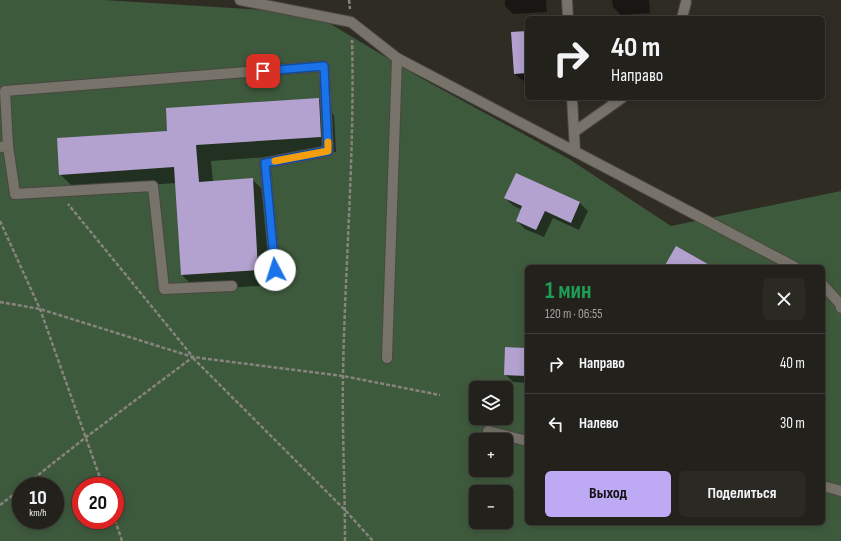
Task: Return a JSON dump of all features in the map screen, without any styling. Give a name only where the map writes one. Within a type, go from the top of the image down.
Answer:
[{"type":"lane","points":[[240,0],[351,22],[397,58],[792,265]]},
{"type":"lane","points":[[567,0],[568,16]]},
{"type":"lane","points":[[682,16],[686,2]]},
{"type":"lane","points":[[387,358],[397,58]]},
{"type":"lane","points":[[232,286],[164,289],[153,186],[16,194],[4,146],[5,91],[324,66],[328,151],[265,163],[275,270]]},
{"type":"lane","points":[[572,100],[575,152]]},
{"type":"lane","points":[[574,132],[619,100]]},
{"type":"lane","points":[[825,287],[840,304],[841,308]]},
{"type":"lane","points":[[488,431],[525,440]]},
{"type":"lane","points":[[825,487],[841,491]]},
{"type":"path","points":[[345,541],[343,376],[352,145],[353,75],[349,0]]},
{"type":"path","points":[[57,191],[193,357],[345,510],[373,541]]},
{"type":"path","points":[[0,222],[40,309],[100,477]]},
{"type":"path","points":[[0,302],[40,309],[193,357],[343,376],[440,395]]},
{"type":"path","points":[[35,477],[193,357]]},
{"type":"path","points":[[0,505],[12,496]]},
{"type":"path","points":[[118,529],[122,541]]},
{"type":"green space","points":[[0,0],[104,0],[312,13],[421,78],[569,159],[671,226],[841,191],[841,541],[0,541]]},
{"type":"building","points":[[525,31],[525,73],[514,74],[511,32]]},
{"type":"building","points":[[319,98],[321,137],[196,145],[199,182],[253,178],[258,270],[181,275],[174,167],[59,175],[57,138],[167,131],[166,108]]},
{"type":"building","points":[[516,173],[580,202],[571,223],[545,211],[536,230],[516,221],[522,206],[504,198]]},
{"type":"building","points":[[676,246],[709,265],[665,265]]},
{"type":"building","points":[[505,347],[525,348],[525,376],[504,375]]},
{"type":"slow traffic","points":[[275,161],[328,151],[328,142]]},
{"type":"route","points":[[263,71],[324,66],[328,151],[265,163],[275,270]]}]
